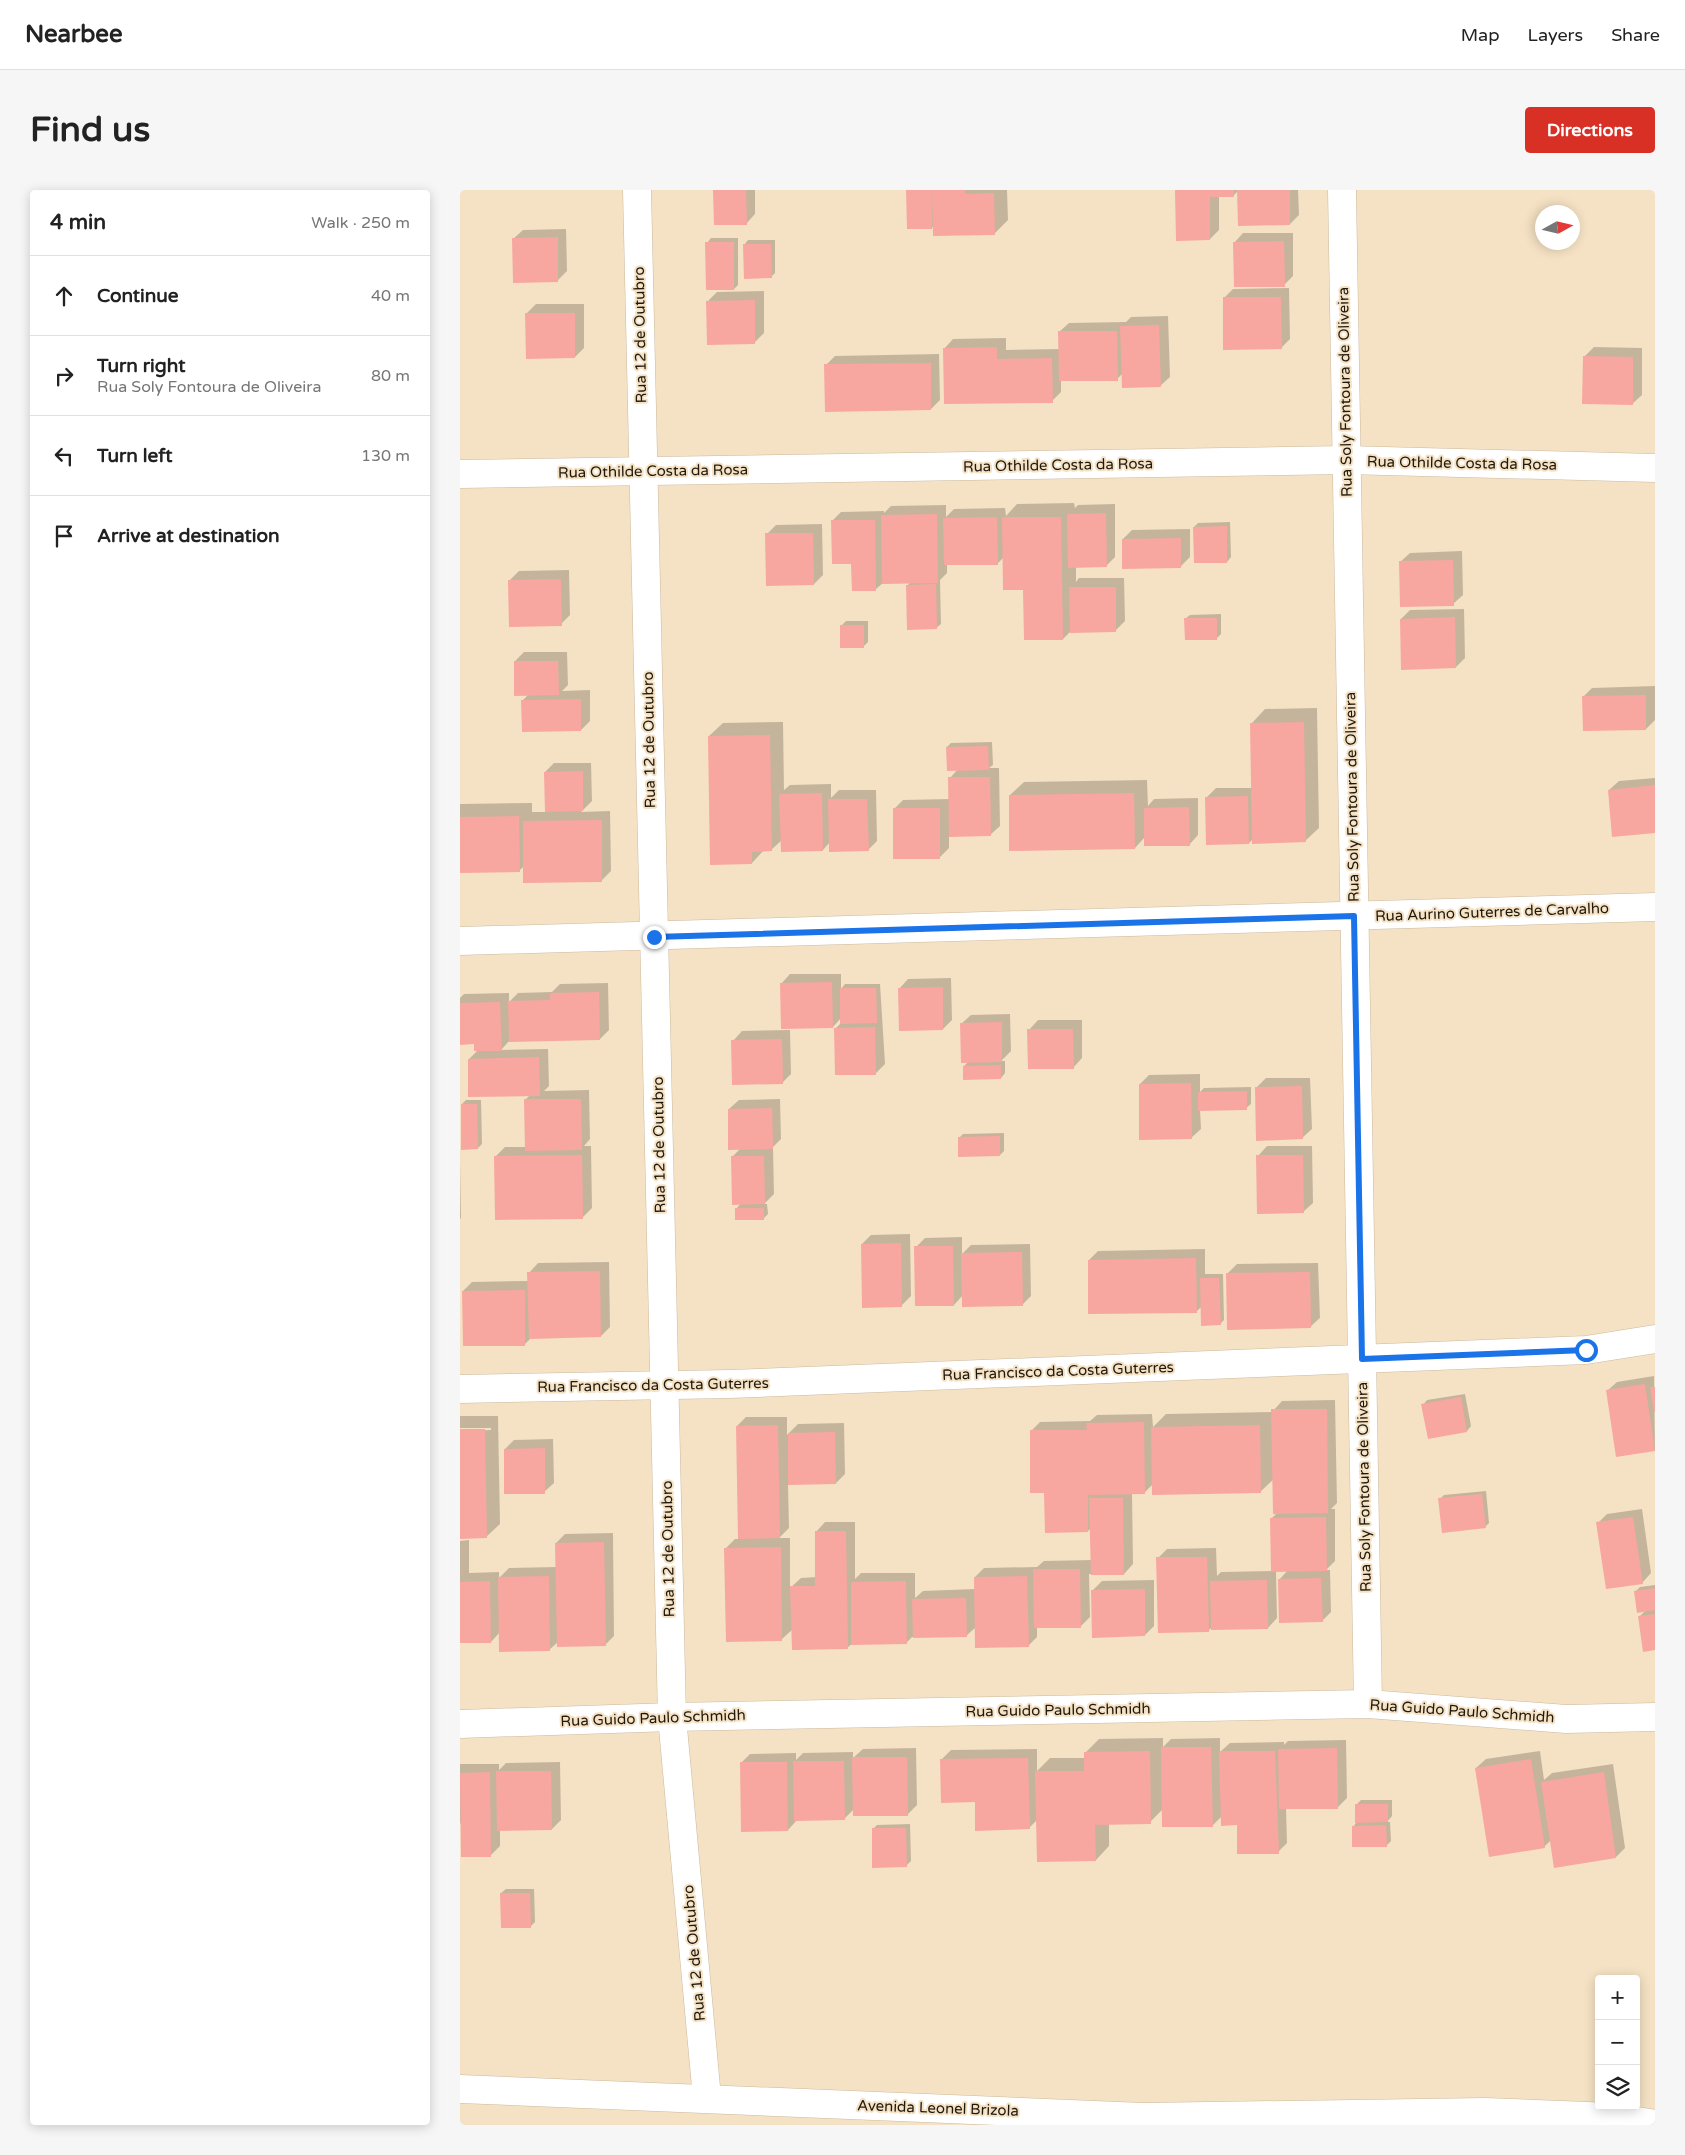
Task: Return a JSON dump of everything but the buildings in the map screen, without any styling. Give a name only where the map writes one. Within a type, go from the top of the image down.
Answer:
[{"type":"street","name":"Rua 12 de Outubro","points":[[637,190],[672,1717],[707,2098]]},
{"type":"street","name":"Rua Soly Fontoura de Oliveira","points":[[1342,190],[1368,1704]]},
{"type":"street","name":"Rua Othilde Costa da Rosa","points":[[460,474],[1346,460],[1655,468]]},
{"type":"street","name":"Rua Aurino Guterres de Carvalho","points":[[460,941],[654,937],[1655,907]]},
{"type":"street","name":"Rua Francisco da Costa Guterres","points":[[460,1389],[664,1386],[1586,1350],[1655,1339]]},
{"type":"street","name":"Rua Guido Paulo Schmidh","points":[[460,1724],[672,1717],[1368,1704],[1566,1719],[1655,1716]]},
{"type":"street","name":"Avenida Leonel Brizola","points":[[460,2089],[707,2098],[1143,2121],[1485,2112],[1612,2117],[1655,2124]]},
{"type":"route","points":[[654,937],[1354,916],[1362,1359],[1586,1350]]}]
